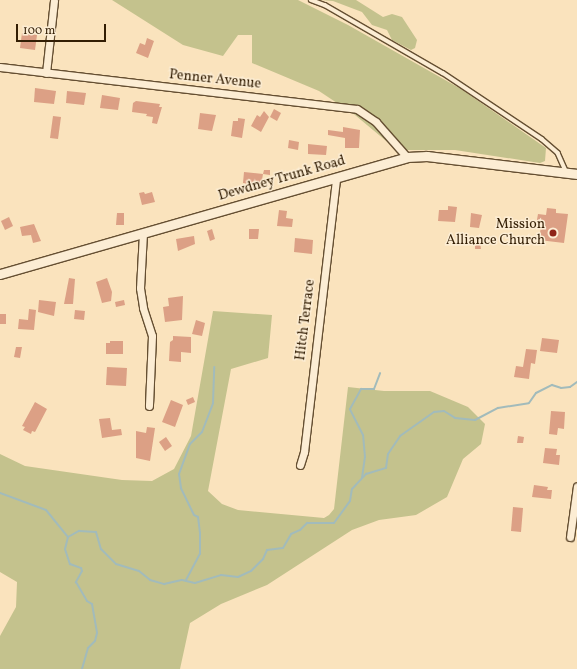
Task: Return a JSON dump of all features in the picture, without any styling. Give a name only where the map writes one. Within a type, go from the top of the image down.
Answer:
[{"type":"main road","name":"Dewdney Trunk Road","points":[[0,274],[407,157],[427,156],[577,174]]},
{"type":"street","points":[[46,73],[52,1]]},
{"type":"street","name":"Penner Avenue","points":[[0,68],[357,109],[376,122],[407,157]]},
{"type":"street","name":"Hitch Terrace","points":[[300,465],[304,452],[336,178]]},
{"type":"street","points":[[144,233],[140,288],[143,308],[152,336],[149,406]]},
{"type":"street","points":[[570,537],[577,486]]},
{"type":"lane","points":[[311,0],[325,5],[443,73],[542,139],[558,153],[567,173]]},
{"type":"shaded area","points":[[112,0],[298,0],[348,25],[461,89],[546,148],[545,161],[540,163],[455,150],[397,150],[355,115],[319,91],[252,63],[252,35],[238,35],[223,56],[183,45]]},
{"type":"shaded area","points":[[321,0],[356,0],[383,17],[392,14],[402,17],[417,40],[415,48],[411,50],[392,40],[387,30],[372,25],[362,12],[333,1]]},
{"type":"shaded area","points":[[213,311],[272,315],[268,358],[231,369],[208,491],[222,504],[238,510],[324,518],[329,515],[334,509],[348,387],[384,391],[430,391],[468,407],[485,424],[481,444],[463,459],[447,497],[416,515],[379,520],[352,530],[267,585],[221,604],[190,623],[180,669],[0,669],[0,636],[16,607],[17,582],[0,572],[0,454],[25,466],[122,480],[152,481],[174,469],[191,436]]},
{"type":"building","points":[[22,33],[37,35],[35,50],[20,48]]},
{"type":"building","points":[[147,38],[154,41],[148,58],[136,53],[140,43],[145,45]]},
{"type":"building","points":[[35,88],[56,91],[54,104],[34,102]]},
{"type":"building","points":[[67,91],[86,93],[84,105],[66,103]]},
{"type":"building","points":[[102,95],[120,98],[118,110],[100,108]]},
{"type":"building","points":[[136,101],[160,104],[159,107],[162,107],[157,124],[152,123],[153,117],[146,116],[147,114],[132,112],[133,103]]},
{"type":"building","points":[[274,109],[281,113],[277,121],[270,117]]},
{"type":"building","points":[[264,111],[269,117],[261,132],[251,126],[257,115],[260,117]]},
{"type":"building","points":[[200,113],[216,115],[212,131],[198,129]]},
{"type":"building","points":[[53,116],[61,117],[58,139],[50,138]]},
{"type":"building","points":[[238,118],[245,119],[242,138],[231,136],[233,121],[238,121]]},
{"type":"building","points":[[343,127],[360,130],[359,148],[345,148],[345,138],[328,135],[328,130],[343,132]]},
{"type":"building","points":[[289,140],[299,142],[298,150],[288,148]]},
{"type":"building","points":[[308,144],[327,146],[326,155],[308,154]]},
{"type":"building","points":[[264,170],[270,170],[270,175],[263,174]]},
{"type":"building","points":[[244,172],[263,174],[261,186],[243,183]]},
{"type":"building","points":[[144,192],[145,194],[152,192],[155,202],[142,205],[139,193]]},
{"type":"building","points":[[448,206],[457,207],[455,222],[438,221],[439,210],[448,210]]},
{"type":"building","name":"Mission Alliance Church","points":[[547,208],[556,209],[556,213],[568,214],[564,243],[539,240],[541,226],[536,225],[538,214],[546,215]]},
{"type":"building","points":[[279,210],[287,211],[286,218],[293,219],[292,227],[277,226]]},
{"type":"building","points":[[117,213],[124,213],[124,225],[116,225]]},
{"type":"building","points":[[471,213],[482,215],[479,228],[470,227]]},
{"type":"building","points":[[9,217],[13,226],[5,230],[1,221]]},
{"type":"building","points":[[34,224],[41,241],[33,243],[31,235],[22,236],[20,227]]},
{"type":"building","points":[[212,229],[215,239],[210,241],[207,231]]},
{"type":"building","points":[[249,229],[259,229],[258,239],[249,239]]},
{"type":"building","points":[[194,236],[195,244],[178,251],[176,239]]},
{"type":"building","points":[[295,238],[313,240],[312,254],[294,252]]},
{"type":"building","points":[[475,243],[480,243],[481,249],[475,249]]},
{"type":"building","points":[[69,278],[75,279],[73,304],[64,304]]},
{"type":"building","points":[[107,278],[112,292],[111,301],[102,303],[96,282]]},
{"type":"building","points":[[183,296],[182,320],[165,322],[163,307],[169,306],[168,298]]},
{"type":"building","points":[[39,300],[56,302],[54,316],[38,312]]},
{"type":"building","points":[[124,300],[125,305],[116,307],[115,302]]},
{"type":"building","points":[[29,309],[36,310],[34,330],[18,329],[19,319],[28,320]]},
{"type":"building","points":[[75,310],[85,311],[84,320],[74,319]]},
{"type":"building","points":[[0,314],[6,314],[6,324],[0,324]]},
{"type":"building","points":[[196,320],[205,323],[202,336],[192,334]]},
{"type":"building","points":[[173,336],[191,337],[191,353],[181,352],[181,362],[169,361],[170,342],[173,340]]},
{"type":"building","points":[[542,338],[559,340],[557,353],[540,351]]},
{"type":"building","points":[[110,341],[123,341],[123,354],[106,354],[106,343],[110,343]]},
{"type":"building","points":[[16,347],[22,347],[20,358],[14,357]]},
{"type":"building","points":[[526,349],[537,350],[535,364],[531,363],[529,379],[514,377],[516,366],[523,367]]},
{"type":"building","points":[[107,367],[127,368],[126,386],[106,385]]},
{"type":"building","points":[[193,397],[195,402],[188,405],[186,400]]},
{"type":"building","points":[[171,400],[183,405],[175,427],[162,422]]},
{"type":"building","points":[[35,402],[47,409],[35,432],[32,431],[31,434],[23,430],[25,427],[22,426]]},
{"type":"building","points":[[551,411],[565,412],[564,429],[558,428],[557,435],[549,434]]},
{"type":"building","points":[[110,418],[112,430],[121,429],[122,435],[102,438],[99,419]]},
{"type":"building","points":[[147,427],[155,428],[150,461],[136,458],[136,431],[146,433]]},
{"type":"building","points":[[518,436],[524,437],[523,443],[517,443]]},
{"type":"building","points":[[166,437],[172,446],[165,451],[159,442]]},
{"type":"building","points":[[545,448],[557,449],[556,455],[560,455],[559,465],[543,463]]},
{"type":"building","points":[[534,485],[548,487],[547,490],[552,490],[551,499],[532,497]]},
{"type":"building","points":[[513,507],[523,508],[521,532],[511,531]]},
{"type":"waterway","points":[[186,580],[200,554],[200,533],[198,517],[194,515],[181,488],[179,474],[190,444],[202,432],[213,403],[214,367]]},
{"type":"waterway","points":[[362,478],[365,457],[363,435],[350,409],[361,389],[374,389],[380,373]]},
{"type":"waterway","points":[[68,537],[79,531],[96,532],[101,549],[116,564],[139,571],[150,580],[164,584],[182,580],[195,583],[221,575],[238,577],[251,571],[263,559],[267,550],[283,548],[291,534],[300,530],[307,523],[334,523],[350,501],[352,489],[366,474],[386,468],[388,454],[400,436],[434,412],[444,411],[455,418],[475,420],[498,408],[529,403],[536,393],[552,385],[561,388],[570,387],[577,382]]},
{"type":"waterway","points":[[0,493],[46,510],[68,537],[65,549],[70,564],[81,568],[82,571],[76,582],[87,601],[92,604],[97,633],[95,641],[88,648],[82,669]]},
{"type":"place","name":"Mission Alliance Church","points":[[553,233]]}]
